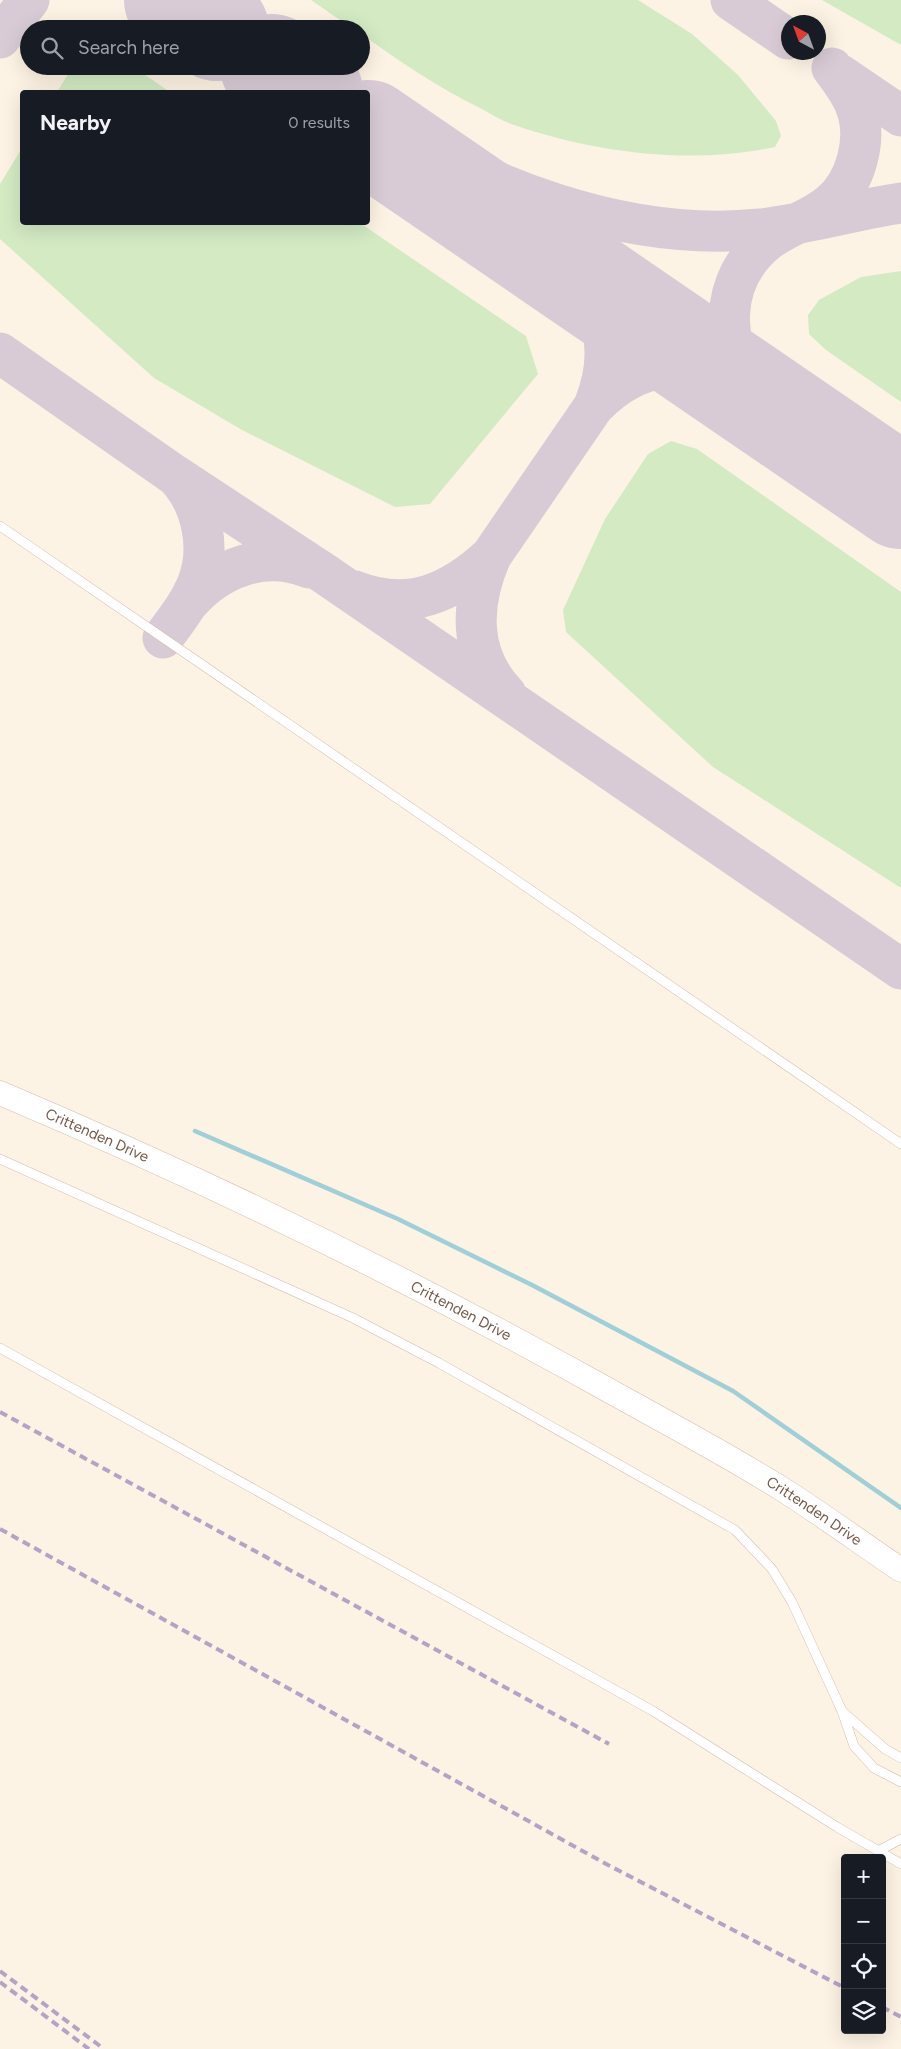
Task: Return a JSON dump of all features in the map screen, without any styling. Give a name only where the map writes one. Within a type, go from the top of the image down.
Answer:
[{"type":"street","name":"Crittenden Drive","points":[[0,1094],[122,1146],[234,1197],[449,1303],[720,1453],[783,1490],[901,1570]]},
{"type":"lane","points":[[0,526],[901,1144]]},
{"type":"lane","points":[[0,1159],[354,1318],[448,1368],[735,1530],[772,1570],[792,1602],[842,1711],[854,1746],[874,1768],[901,1782]]},
{"type":"lane","points":[[0,1348],[653,1711],[901,1864]]},
{"type":"lane","points":[[842,1711],[885,1749],[901,1758]]},
{"type":"lane","points":[[878,1851],[901,1839]]},
{"type":"green space","points":[[311,0],[638,0],[692,34],[738,75],[776,121],[781,136],[775,147],[710,155],[677,155],[610,149],[545,135],[505,122],[449,92],[405,64],[370,40],[370,20],[340,20]]},
{"type":"green space","points":[[822,0],[901,0],[901,45]]},
{"type":"green space","points":[[67,75],[145,75],[167,90],[58,90]]},
{"type":"green space","points":[[20,151],[20,225],[363,225],[526,336],[538,374],[430,504],[395,507],[242,430],[154,378],[0,239],[0,184]]},
{"type":"green space","points":[[901,271],[901,402],[826,350],[809,334],[808,315],[819,300],[861,277]]},
{"type":"green space","points":[[671,441],[697,449],[901,592],[901,888],[713,767],[566,632],[563,610],[605,519],[648,454]]},
{"type":"waterway","points":[[195,1131],[398,1219],[532,1285],[733,1391],[901,1508]]},
{"type":"taxiway","points":[[0,38],[29,0]]},
{"type":"taxiway","points":[[186,0],[217,20]]},
{"type":"taxiway","points":[[731,0],[781,34]]},
{"type":"taxiway","points":[[832,68],[846,87],[856,107],[859,119],[860,146],[853,173],[839,195],[823,210],[774,236],[751,257],[739,275],[732,295],[729,315],[731,335],[736,355],[745,375],[758,393],[881,480]]},
{"type":"taxiway","points":[[839,74],[901,116]]},
{"type":"taxiway","points":[[306,75],[330,90]]},
{"type":"taxiway","points":[[370,115],[458,164],[506,186],[555,204],[606,218],[657,227],[708,231],[760,229],[901,203]]},
{"type":"taxiway","points":[[491,556],[594,406],[601,386],[605,349],[598,315],[590,299],[565,267]]},
{"type":"taxiway","points":[[0,353],[173,474],[325,574],[901,969]]},
{"type":"taxiway","points":[[594,406],[612,390],[630,378],[648,371],[666,368],[704,373],[745,390]]},
{"type":"taxiway","points":[[163,638],[195,590],[202,569],[204,555],[204,541],[198,513],[193,500],[177,477]]},
{"type":"taxiway","points":[[355,591],[393,600],[411,599],[428,595],[445,589],[460,580],[491,556],[479,591],[476,627],[484,662],[493,678],[506,694]]},
{"type":"taxiway","points":[[188,603],[213,580],[243,566],[275,561],[309,568]]},
{"type":"runway","points":[[176,0],[204,20]]},
{"type":"runway","points":[[286,75],[308,90]]},
{"type":"runway","points":[[370,133],[901,497]]},
{"type":"railway","points":[[0,1412],[609,1744]]},
{"type":"railway","points":[[0,1529],[608,1865],[841,1986]]},
{"type":"railway","points":[[0,1971],[104,2049]]},
{"type":"railway","points":[[0,1982],[89,2049]]},
{"type":"railway","points":[[886,2009],[901,2017]]}]
